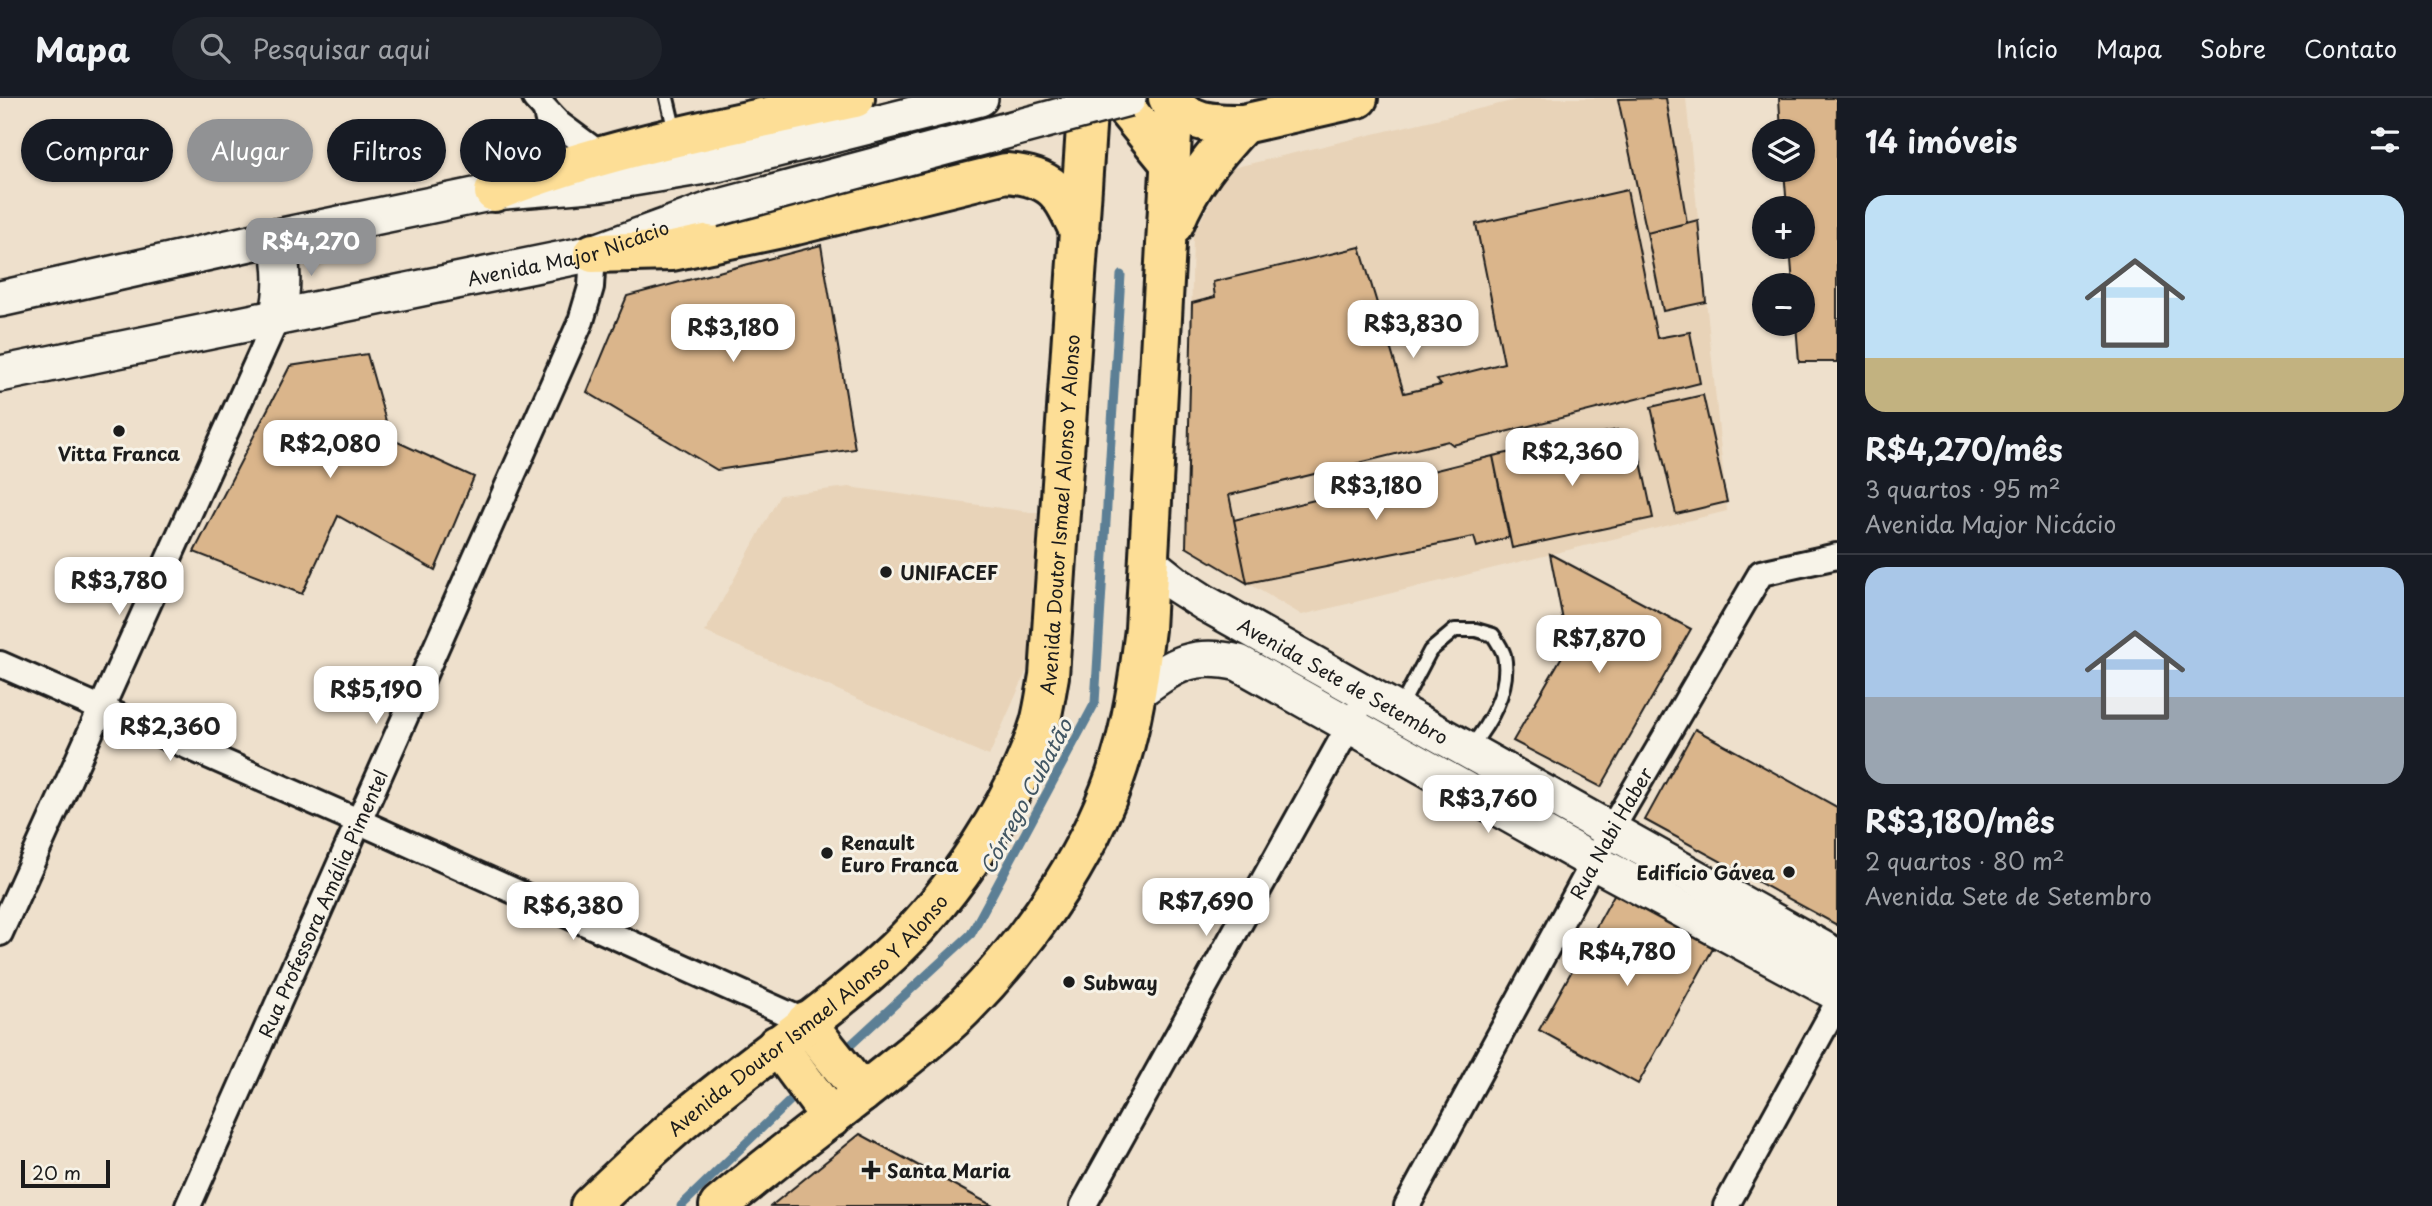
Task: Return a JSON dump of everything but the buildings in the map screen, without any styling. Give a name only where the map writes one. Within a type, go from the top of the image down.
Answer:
[{"type":"main road","points":[[566,166],[810,103],[855,98]]},
{"type":"main road","points":[[0,299],[494,192],[602,183],[717,164],[981,98]]},
{"type":"main road","name":"Avenida Doutor Ismael Alonso Y Alonso","points":[[590,1206],[680,1123],[799,1043],[856,984],[895,949],[942,897],[967,864],[1024,764],[1040,723],[1049,677],[1088,98]]},
{"type":"main road","points":[[1117,98],[1171,164]]},
{"type":"main road","name":"Avenida Major Nicácio","points":[[0,374],[593,253],[713,209],[1128,98]]},
{"type":"main road","points":[[1172,101],[1191,117],[1207,123],[1243,124],[1358,98]]},
{"type":"main road","points":[[719,1206],[853,1082],[962,1009],[1011,953],[1059,889],[1109,793],[1137,692],[1145,629],[1168,239],[1172,101]]},
{"type":"main road","points":[[1168,239],[1183,200],[1201,171],[1243,124]]},
{"type":"main road","points":[[593,253],[672,251],[796,225],[1006,173],[1030,175],[1047,183],[1066,204],[1080,233]]},
{"type":"main road","points":[[494,192],[519,182]]},
{"type":"main road","points":[[277,237],[283,291],[277,318]]},
{"type":"main road","name":"Avenida Sete de Setembro","points":[[1148,562],[1205,603],[1837,957]]},
{"type":"main road","name":"Avenida Sete de Setembro","points":[[1137,692],[1166,672],[1191,660],[1214,657],[1239,663],[1594,862],[1837,993]]},
{"type":"main road","points":[[799,1043],[853,1082]]},
{"type":"main road","points":[[799,1043],[825,1109]]},
{"type":"street","points":[[540,105],[602,156]]},
{"type":"street","name":"Rua Professora Amália Pimentel","points":[[188,1206],[582,321],[592,287],[593,253]]},
{"type":"street","points":[[0,933],[277,318]]},
{"type":"street","name":"Rua Nabi Haber","points":[[1407,1206],[1611,830],[1761,573],[1837,556]]},
{"type":"street","points":[[0,664],[358,821],[799,1043]]},
{"type":"street","points":[[1083,1206],[1368,693]]},
{"type":"street","points":[[1726,1206],[1837,1004]]},
{"type":"lane","points":[[667,98],[676,137]]},
{"type":"lane","points":[[1398,711],[1430,651],[1455,630],[1476,630],[1493,635],[1504,654],[1505,684],[1485,730],[1468,751]]},
{"type":"shaded area","points":[[1524,98],[1686,98],[1727,511],[1302,615],[1186,547],[1193,235],[1228,169]]},
{"type":"shaded area","name":"UNIFACEF","points":[[849,487],[1037,513],[1032,659],[989,756],[705,632],[780,495]]},
{"type":"waterway","name":"Córrego Cubatão","points":[[842,1053],[971,934],[1095,703],[1121,275]]},
{"type":"waterway","name":"Córrego Cubatão","points":[[681,1206],[800,1091]]},
{"type":"place","name":"Vitta Franca","points":[[119,431]]},
{"type":"place","name":"UNIFACEF","points":[[886,572]]},
{"type":"place","name":"Renault Euro Franca","points":[[827,853]]},
{"type":"place","name":"Edifício Gávea","points":[[1789,872]]},
{"type":"place","name":"Subway","points":[[1069,982]]},
{"type":"place","name":"Santa Maria","points":[[871,1170]]}]
